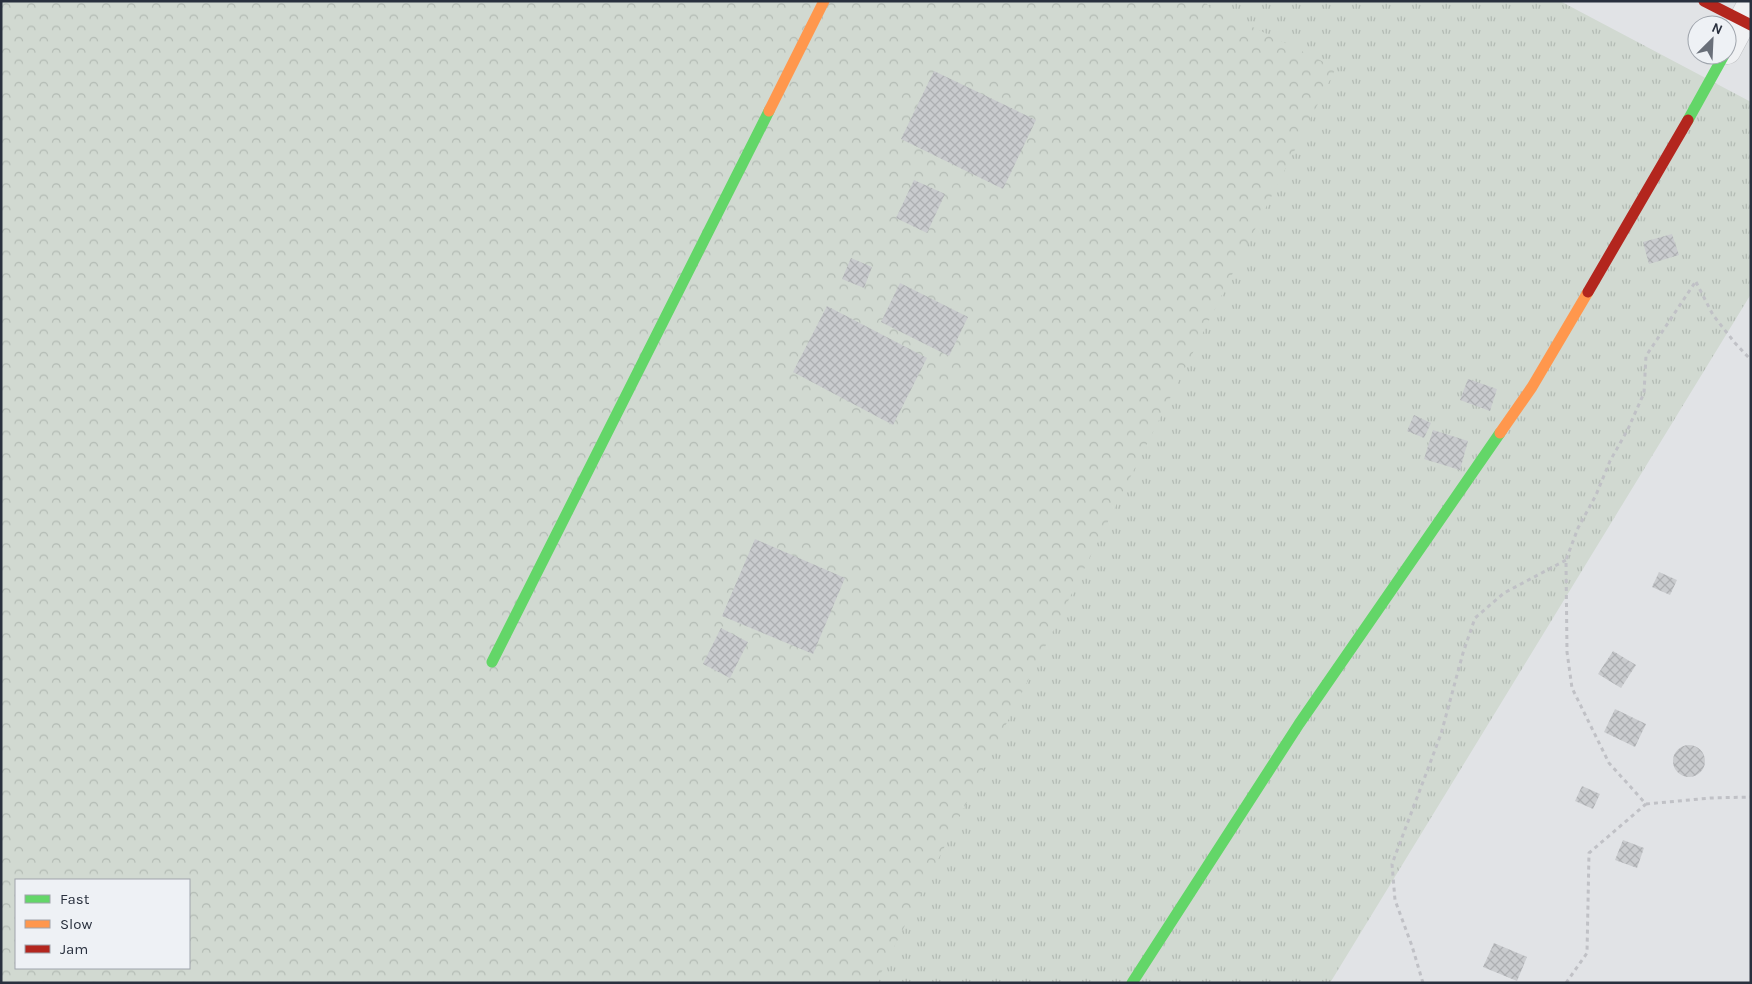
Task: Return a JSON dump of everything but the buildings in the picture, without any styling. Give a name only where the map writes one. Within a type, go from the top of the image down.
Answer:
[{"type":"street","points":[[492,662],[824,1]]},
{"type":"street","points":[[1704,1],[1748,17],[1737,34]]},
{"type":"street","points":[[1132,983],[1299,724],[1532,387],[1718,65]]},
{"type":"path","points":[[1646,804],[1609,763],[1572,688],[1567,652],[1566,560],[1578,528],[1596,495],[1610,461],[1628,429],[1644,393],[1646,356],[1696,281],[1713,315],[1751,360]]},
{"type":"path","points":[[1423,983],[1395,900],[1392,864],[1441,734],[1474,618],[1504,593],[1566,560]]},
{"type":"path","points":[[1566,983],[1588,953],[1589,853],[1646,804],[1710,798],[1751,797]]},
{"type":"green space","points":[[1,1],[1560,1],[1751,102],[1751,294],[1330,983],[1,983]]},
{"type":"green space","points":[[1,1],[1200,1],[1336,68],[876,983],[1,983]]},
{"type":"traffic: fast","points":[[1688,120],[1718,65]]},
{"type":"traffic: fast","points":[[492,662],[769,111]]},
{"type":"traffic: fast","points":[[1132,983],[1299,724],[1500,433]]},
{"type":"traffic: slow","points":[[769,111],[824,1]]},
{"type":"traffic: slow","points":[[1500,433],[1532,387],[1588,292]]},
{"type":"traffic: jam","points":[[1704,1],[1751,25]]},
{"type":"traffic: jam","points":[[1588,292],[1688,120]]}]
